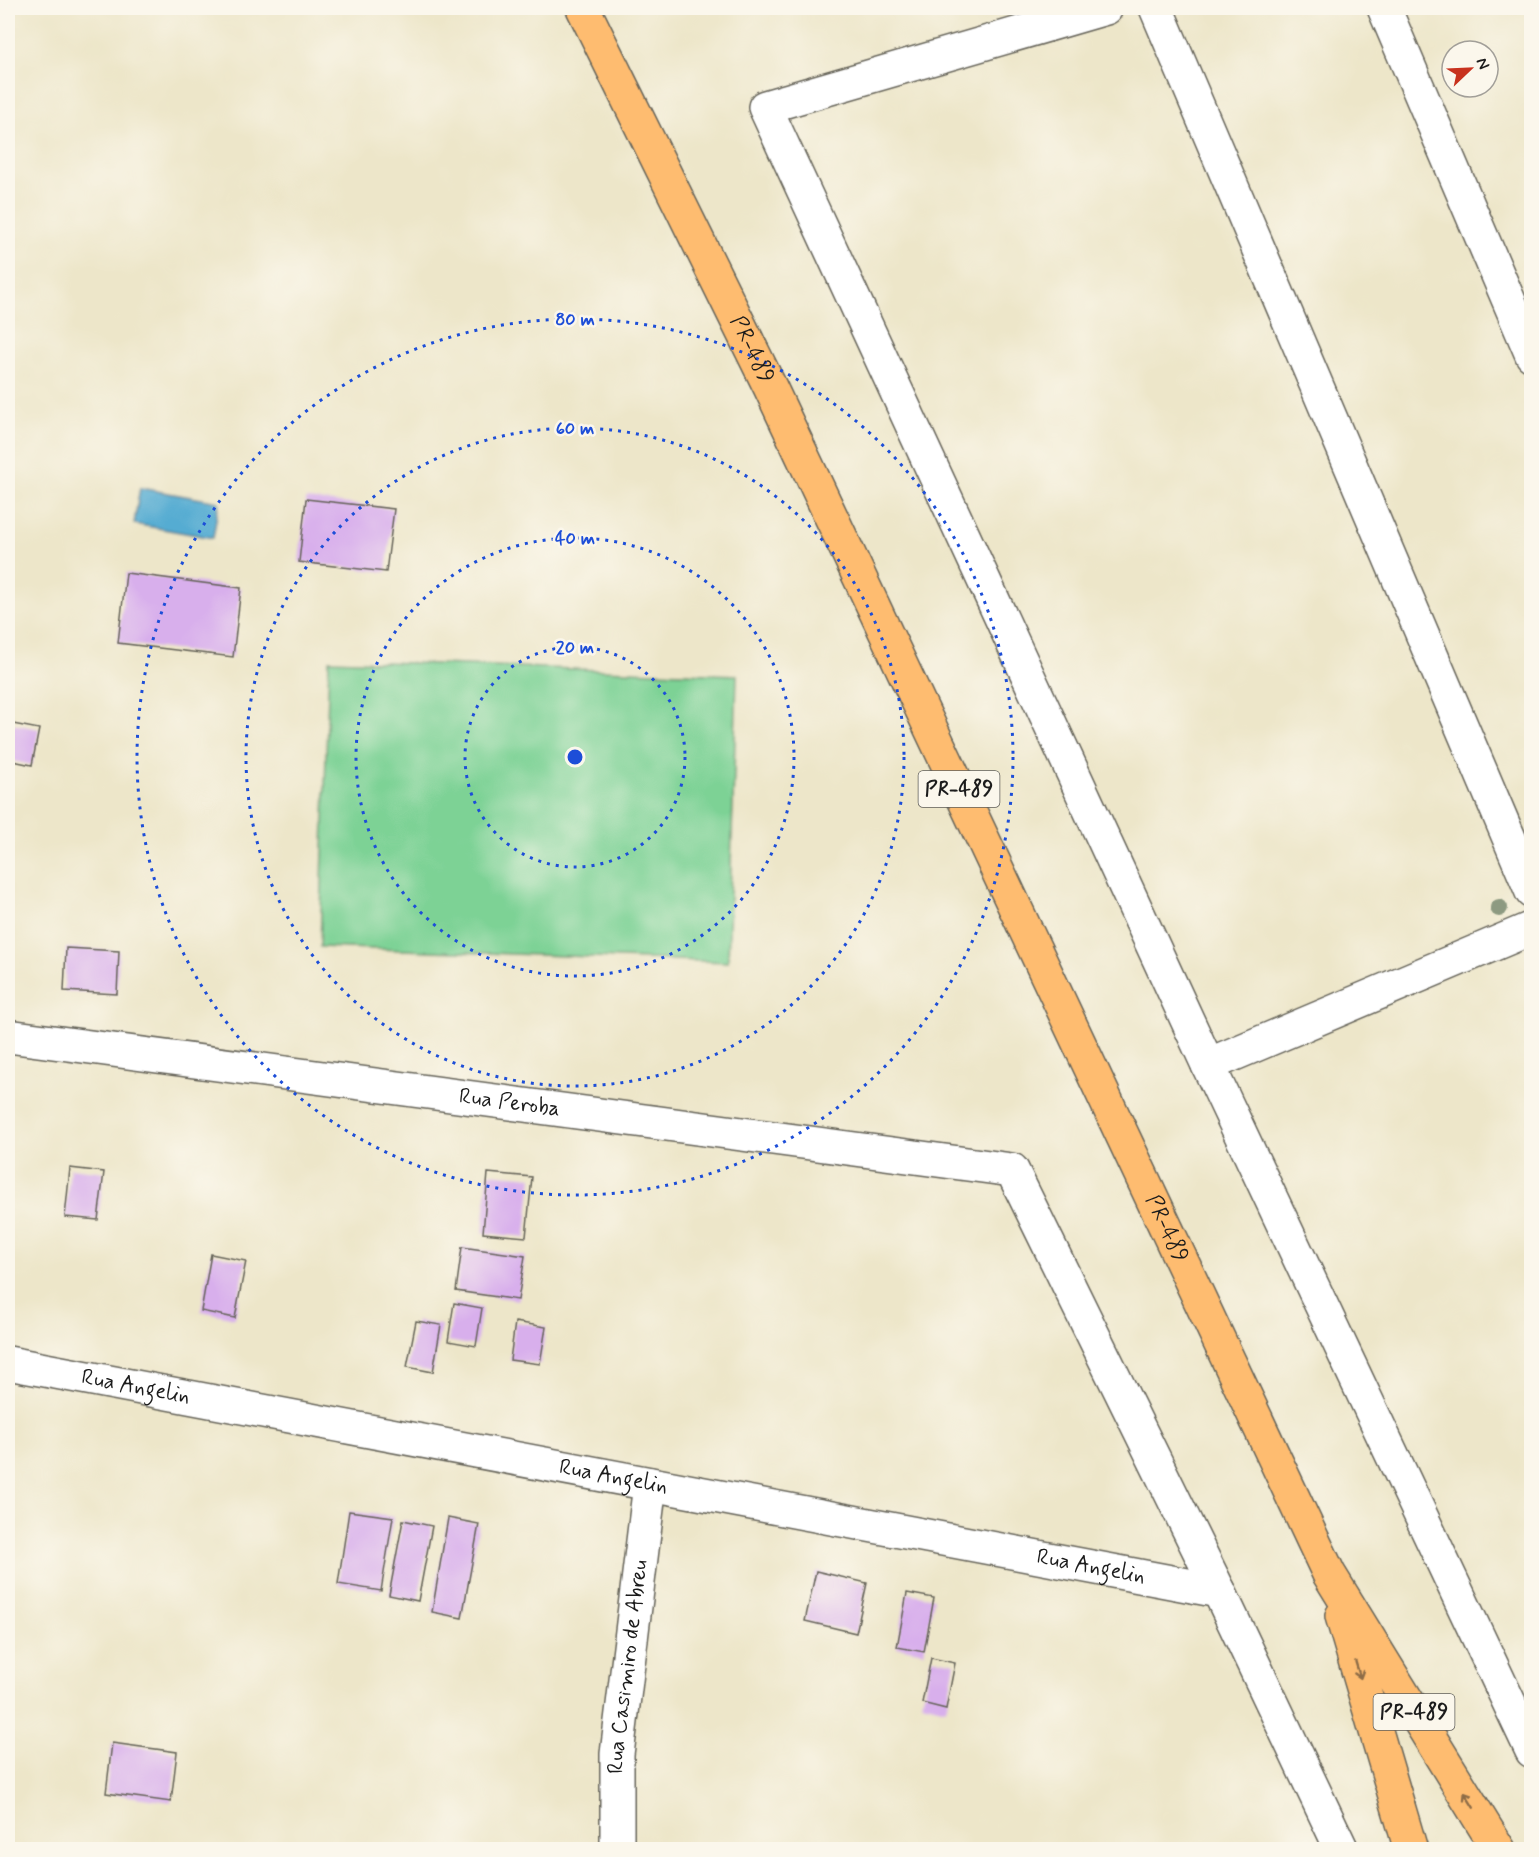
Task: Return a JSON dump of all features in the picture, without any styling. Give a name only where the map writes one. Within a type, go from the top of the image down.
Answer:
[{"type":"main road","name":"PR-489","points":[[583,8],[770,387],[1329,1574],[1499,1850]]},
{"type":"main road","name":"PR-489","points":[[1329,1574],[1412,1850]]},
{"type":"street","points":[[1106,8],[765,108],[1208,1065],[1532,1751]]},
{"type":"street","points":[[1156,8],[1532,892]]},
{"type":"street","points":[[1384,8],[1532,355]]},
{"type":"street","points":[[1208,1065],[1532,928]]},
{"type":"street","name":"Rua Peroba","points":[[8,1036],[1012,1170],[1219,1591]]},
{"type":"street","name":"Rua Angelin","points":[[8,1363],[1219,1591]]},
{"type":"street","name":"Rua Casimiro de Abreu","points":[[617,1850],[617,1754],[650,1484]]},
{"type":"street","points":[[1219,1591],[1342,1850]]},
{"type":"green space","points":[[329,660],[737,675],[728,962],[320,947]]},
{"type":"water","points":[[140,488],[219,502],[213,538],[134,524]]},
{"type":"building","points":[[306,499],[394,509],[386,572],[299,562]]},
{"type":"building","points":[[126,573],[241,588],[233,657],[118,643]]},
{"type":"building","points":[[8,723],[39,729],[32,765],[8,760]]},
{"type":"building","points":[[66,948],[119,951],[117,994],[64,991]]},
{"type":"building","points":[[70,1168],[104,1172],[98,1220],[65,1217]]},
{"type":"building","points":[[488,1173],[532,1177],[526,1237],[483,1233]]},
{"type":"building","points":[[462,1247],[525,1256],[518,1300],[456,1291]]},
{"type":"building","points":[[211,1254],[246,1261],[235,1318],[201,1311]]},
{"type":"building","points":[[454,1303],[482,1308],[476,1346],[448,1341]]},
{"type":"building","points":[[416,1321],[441,1325],[433,1372],[407,1367]]},
{"type":"building","points":[[515,1322],[546,1327],[540,1364],[510,1360]]},
{"type":"building","points":[[349,1511],[393,1517],[381,1591],[338,1584]]},
{"type":"building","points":[[448,1518],[479,1524],[462,1618],[432,1612]]},
{"type":"building","points":[[403,1520],[432,1526],[418,1601],[389,1595]]},
{"type":"building","points":[[816,1571],[867,1583],[856,1633],[805,1621]]},
{"type":"building","points":[[907,1593],[934,1598],[924,1652],[897,1647]]},
{"type":"building","points":[[931,1658],[955,1663],[946,1709],[922,1703]]},
{"type":"building","points":[[112,1743],[177,1752],[171,1802],[106,1793]]}]
